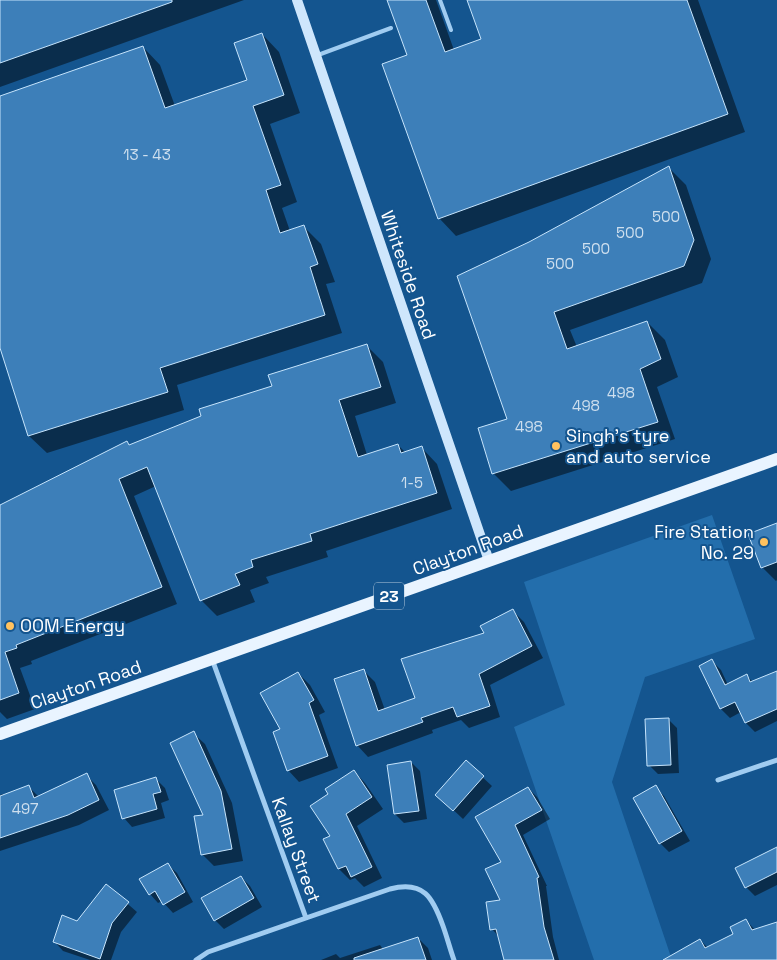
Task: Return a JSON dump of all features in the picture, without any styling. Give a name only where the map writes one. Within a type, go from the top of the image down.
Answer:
[{"type":"main road","name":"Clayton Road","points":[[0,734],[777,459]]},
{"type":"street","name":"Whiteside Road","points":[[297,0],[489,561]]},
{"type":"street","name":"Kallay Street","points":[[212,659],[306,918],[399,887],[414,887],[421,890],[433,902],[454,960]]},
{"type":"street","points":[[718,780],[777,760]]},
{"type":"street","points":[[196,960],[208,952],[306,918]]},
{"type":"lane","points":[[440,0],[451,30]]},
{"type":"lane","points":[[316,55],[391,28]]},
{"type":"shaded area","points":[[712,515],[755,639],[645,677],[612,782],[672,960],[594,960],[514,727],[565,705],[524,582]]},
{"type":"building","points":[[0,0],[172,0],[172,2],[0,63]]},
{"type":"building","points":[[387,0],[426,0],[445,52],[481,39],[467,0],[687,0],[728,114],[438,219],[382,64],[407,55]]},
{"type":"building","points":[[262,33],[284,95],[253,106],[281,185],[266,190],[280,233],[304,225],[318,264],[310,267],[325,315],[160,368],[168,392],[28,436],[0,348],[0,96],[143,46],[165,108],[247,80],[234,43]]},
{"type":"building","points":[[669,166],[694,240],[684,266],[554,312],[567,349],[647,321],[661,359],[640,369],[658,422],[492,474],[478,428],[507,419],[457,276],[529,242]]},
{"type":"building","points":[[367,344],[381,387],[339,400],[358,457],[398,444],[401,453],[422,446],[437,493],[310,534],[312,541],[251,560],[253,567],[235,574],[240,585],[200,601],[147,467],[119,479],[162,587],[16,645],[17,648],[5,652],[19,693],[0,700],[0,505],[127,441],[129,445],[201,416],[199,409],[272,386],[268,375]]},
{"type":"building","name":"Fire Station No. 29","points":[[777,523],[777,562],[761,568],[748,534]]},
{"type":"building","points":[[513,609],[532,646],[479,674],[490,706],[457,717],[453,707],[421,718],[423,722],[356,746],[334,679],[364,669],[378,711],[415,698],[401,659],[484,633],[480,626]]},
{"type":"building","points":[[712,659],[725,685],[747,674],[750,682],[777,671],[777,709],[745,723],[735,702],[720,709],[699,666]]},
{"type":"building","points":[[298,672],[314,700],[309,703],[328,756],[287,771],[273,732],[280,729],[260,693]]},
{"type":"building","points":[[669,718],[671,765],[647,766],[645,719]]},
{"type":"building","points":[[194,731],[221,791],[232,849],[201,855],[194,816],[203,815],[170,743]]},
{"type":"building","points":[[466,760],[484,776],[453,811],[435,795]]},
{"type":"building","points":[[411,761],[419,811],[394,814],[387,765]]},
{"type":"building","points":[[354,770],[372,797],[346,814],[372,867],[351,877],[346,866],[338,869],[323,839],[330,836],[310,806],[328,794],[325,789]]},
{"type":"building","points":[[87,773],[99,800],[68,815],[0,838],[0,796],[29,785],[34,798]]},
{"type":"building","points":[[156,777],[161,792],[153,794],[157,809],[122,819],[114,790]]},
{"type":"building","points":[[656,785],[682,831],[659,844],[633,798]]},
{"type":"building","points":[[528,787],[542,810],[515,825],[539,877],[537,878],[544,927],[554,960],[504,960],[496,929],[490,930],[486,902],[500,900],[485,869],[501,862],[475,817]]},
{"type":"building","points":[[777,847],[777,872],[745,888],[735,868]]},
{"type":"building","points":[[168,863],[185,892],[163,905],[155,891],[149,895],[139,879]]},
{"type":"building","points":[[241,876],[254,898],[214,921],[201,898]]},
{"type":"building","points":[[106,884],[129,902],[112,923],[100,959],[53,942],[62,915],[77,921]]},
{"type":"building","points":[[746,919],[752,930],[777,922],[777,960],[663,960],[700,939],[705,948],[733,934],[730,927]]},
{"type":"building","points":[[418,937],[426,960],[354,960],[354,958]]},
{"type":"place","name":"Singh's tyre and auto service","points":[[556,446]]},
{"type":"place","name":"Fire Station No. 29","points":[[764,542]]},
{"type":"place","name":"OOM Energy","points":[[10,626]]}]
